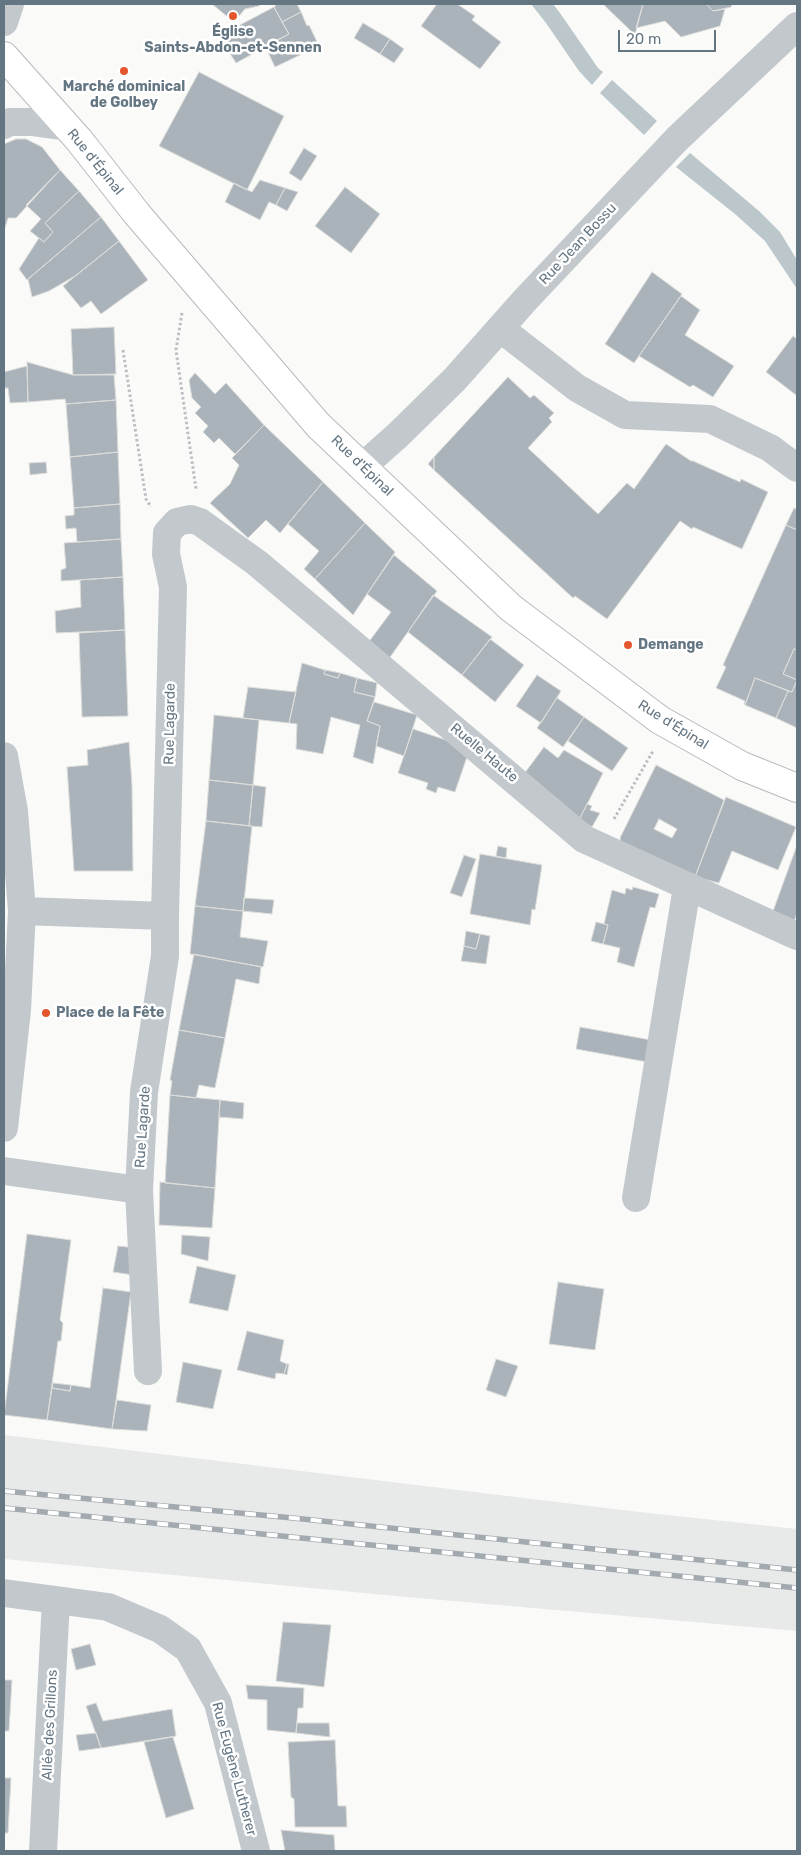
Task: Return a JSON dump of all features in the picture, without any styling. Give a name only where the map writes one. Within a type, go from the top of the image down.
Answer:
[{"type":"main road","name":"Rue d'Épinal","points":[[4,56],[68,127],[137,214],[318,424],[511,608],[668,724],[742,766],[797,788]]},
{"type":"street","points":[[4,22],[10,4]]},
{"type":"street","name":"Rue Jean Bossu","points":[[362,466],[398,435],[455,379],[526,299],[677,139],[797,26]]},
{"type":"street","points":[[4,125],[10,122],[31,122],[68,127]]},
{"type":"street","points":[[501,328],[577,388],[625,415],[710,419],[770,448],[797,468]]},
{"type":"street","points":[[167,534],[177,522],[191,519],[200,522]]},
{"type":"street","name":"Ruelle Haute","points":[[200,522],[257,563],[584,839],[797,936]]},
{"type":"street","name":"Rue Lagarde","points":[[148,1371],[139,1190],[144,1092],[165,956],[173,587],[166,554],[167,534]]},
{"type":"street","points":[[4,756],[14,811],[22,910],[18,1010],[4,1128]]},
{"type":"street","points":[[636,1198],[687,887]]},
{"type":"street","points":[[22,910],[165,916]]},
{"type":"street","points":[[4,1171],[139,1190]]},
{"type":"street","name":"Rue Eugène Lutherer","points":[[4,1593],[108,1607],[160,1629],[188,1649],[218,1702],[256,1851]]},
{"type":"street","name":"Allée des Grillons","points":[[43,1851],[56,1600]]},
{"type":"path","points":[[123,350],[146,499],[167,534]]},
{"type":"path","points":[[176,350],[200,522]]},
{"type":"path","points":[[599,846],[668,724]]},
{"type":"shaded area","points":[[531,4],[553,4],[560,13],[598,68],[603,72],[592,85],[579,71]]},
{"type":"shaded area","points":[[612,80],[657,121],[644,135],[600,93]]},
{"type":"shaded area","points":[[690,153],[759,211],[780,232],[797,260],[797,289],[765,241],[735,214],[676,167]]},
{"type":"shaded area","points":[[4,1435],[631,1511],[797,1529],[797,1631],[4,1559]]},
{"type":"building","name":"Église Saints-Abdon-et-Sennen","points":[[212,4],[261,4],[245,9],[234,22]]},
{"type":"building","points":[[277,4],[297,4],[301,12],[282,22],[274,7]]},
{"type":"building","points":[[437,4],[457,4],[475,16],[472,20],[501,42],[480,69],[421,26]]},
{"type":"building","points":[[603,4],[643,4],[635,35]]},
{"type":"building","points":[[643,4],[706,4],[713,11],[725,9],[720,26],[681,37],[665,21],[636,28]]},
{"type":"building","points":[[706,4],[732,4],[731,7],[713,11]]},
{"type":"building","points":[[274,7],[289,34],[236,63],[219,36]]},
{"type":"building","points":[[301,12],[319,46],[275,67],[265,46],[289,34],[282,22]]},
{"type":"building","points":[[363,23],[390,39],[380,54],[354,38]]},
{"type":"building","points":[[390,39],[404,49],[394,63],[380,54]]},
{"type":"building","points":[[199,72],[284,116],[247,190],[159,146]]},
{"type":"building","points":[[16,139],[26,139],[42,147],[60,170],[16,218],[8,218],[4,231],[4,144]]},
{"type":"building","points":[[304,148],[317,156],[301,181],[289,173]]},
{"type":"building","points":[[60,170],[79,191],[45,223],[53,232],[44,242],[30,231],[41,219],[26,205]]},
{"type":"building","points":[[260,180],[285,188],[276,205],[269,202],[260,220],[225,202],[234,183],[252,192]]},
{"type":"building","points":[[345,187],[380,214],[351,253],[315,226]]},
{"type":"building","points":[[285,188],[298,192],[287,211],[276,205]]},
{"type":"building","points":[[79,191],[101,217],[27,280],[19,269],[39,238],[44,242],[53,232],[45,223]]},
{"type":"building","points":[[101,217],[119,241],[75,276],[49,291],[32,297],[28,279]]},
{"type":"building","points":[[119,241],[148,280],[101,314],[91,301],[81,308],[63,286]]},
{"type":"building","points":[[652,272],[682,294],[634,363],[605,344]]},
{"type":"building","points":[[681,296],[700,310],[685,335],[734,366],[713,397],[693,385],[690,387],[639,356]]},
{"type":"building","points":[[114,327],[116,374],[73,375],[71,329]]},
{"type":"building","points":[[793,336],[797,339],[796,395],[766,372]]},
{"type":"building","points":[[27,362],[73,375],[114,375],[116,400],[66,404],[65,399],[28,402]]},
{"type":"building","points":[[27,366],[28,402],[10,403],[8,388],[4,388],[4,372]]},
{"type":"building","points":[[195,373],[215,394],[226,383],[264,425],[235,454],[219,438],[214,443],[203,432],[208,426],[195,413],[201,407],[192,398],[189,380]]},
{"type":"building","points":[[508,377],[530,398],[534,395],[554,413],[549,418],[552,422],[528,448],[598,514],[627,483],[634,489],[666,444],[691,461],[740,482],[741,479],[768,492],[742,549],[693,527],[692,529],[680,521],[607,619],[575,596],[573,598],[434,470],[434,457]]},
{"type":"building","points":[[116,400],[118,452],[70,457],[66,404]]},
{"type":"building","points":[[264,425],[323,482],[280,533],[266,520],[248,538],[210,503],[230,484],[239,465],[232,458]]},
{"type":"building","points":[[118,452],[120,504],[74,508],[70,457]]},
{"type":"building","points":[[434,457],[434,470],[428,464]]},
{"type":"building","points":[[46,462],[47,473],[30,475],[29,463]]},
{"type":"building","points":[[323,482],[365,523],[315,579],[304,569],[319,551],[288,524]]},
{"type":"building","points":[[120,504],[121,539],[77,542],[76,528],[66,529],[65,516],[74,515],[74,508]]},
{"type":"building","points":[[794,508],[797,510],[797,530],[786,525]]},
{"type":"building","points":[[365,523],[395,552],[353,615],[315,579]]},
{"type":"building","points":[[786,525],[797,530],[797,650],[794,649],[783,674],[797,680],[792,692],[755,678],[745,705],[745,701],[716,688],[726,667],[723,665]]},
{"type":"building","points":[[121,539],[123,577],[61,581],[61,570],[66,568],[64,543]]},
{"type":"building","points":[[394,555],[437,591],[388,660],[368,643],[391,612],[367,594]]},
{"type":"building","points":[[123,577],[125,630],[56,633],[55,611],[81,607],[80,580]]},
{"type":"building","points":[[433,595],[492,637],[462,675],[408,632]]},
{"type":"building","points":[[125,630],[128,716],[82,717],[79,633]]},
{"type":"building","points":[[490,639],[524,665],[495,702],[462,675]]},
{"type":"building","points":[[794,649],[797,650],[797,680],[783,674]]},
{"type":"building","points":[[302,663],[325,670],[324,674],[338,678],[340,673],[357,678],[354,692],[375,697],[367,721],[380,726],[373,764],[353,757],[360,725],[331,717],[323,754],[296,749],[297,724],[289,723]]},
{"type":"building","points":[[325,670],[340,673],[338,678],[324,674]]},
{"type":"building","points":[[537,675],[561,691],[541,723],[516,706]]},
{"type":"building","points":[[357,678],[377,683],[375,697],[354,692]]},
{"type":"building","points":[[755,678],[788,691],[776,718],[745,705]]},
{"type":"building","points":[[797,680],[797,728],[776,718],[788,691],[792,692]]},
{"type":"building","points":[[248,687],[296,692],[289,723],[243,718]]},
{"type":"building","points":[[557,698],[584,717],[563,747],[537,728]]},
{"type":"building","points":[[374,702],[417,715],[404,756],[376,746],[380,726],[367,721]]},
{"type":"building","points":[[214,715],[259,720],[253,785],[209,780]]},
{"type":"building","points":[[584,717],[628,748],[612,771],[568,741]]},
{"type":"building","points":[[413,729],[470,748],[455,792],[438,787],[436,793],[426,789],[428,783],[398,773]]},
{"type":"building","points":[[129,742],[132,785],[133,871],[74,871],[67,767],[88,765],[87,750]]},
{"type":"building","points":[[544,747],[558,758],[564,750],[603,773],[579,820],[524,774]]},
{"type":"building","points":[[656,765],[724,800],[695,877],[621,842],[620,838]],"holes":[[[659,819],[677,829],[672,838],[654,829]]]},
{"type":"building","points":[[209,780],[253,785],[249,826],[206,821]]},
{"type":"building","points":[[253,785],[266,787],[262,827],[249,826]]},
{"type":"building","points":[[726,797],[796,827],[778,870],[732,851],[719,883],[695,877]]},
{"type":"building","points":[[587,804],[592,806],[590,810],[600,813],[592,827],[579,820]]},
{"type":"building","points":[[206,821],[252,826],[243,911],[195,906]]},
{"type":"building","points":[[797,845],[797,913],[794,922],[772,914]]},
{"type":"building","points":[[498,846],[507,848],[506,858],[496,856]]},
{"type":"building","points":[[480,854],[542,865],[535,910],[532,909],[530,925],[470,914]]},
{"type":"building","points":[[464,855],[476,859],[462,897],[450,893]]},
{"type":"building","points":[[633,887],[659,894],[655,908],[650,907],[634,967],[617,962],[620,948],[603,944],[608,925],[604,924],[612,890],[625,894],[626,888],[632,890]]},
{"type":"building","points":[[244,898],[274,900],[272,914],[243,911]]},
{"type":"building","points":[[195,906],[243,911],[240,937],[268,941],[263,967],[190,954]]},
{"type":"building","points":[[596,922],[608,925],[603,944],[591,941]]},
{"type":"building","points":[[466,931],[480,934],[476,949],[464,946]]},
{"type":"building","points":[[480,934],[490,936],[486,964],[461,961],[464,946],[476,949]]},
{"type":"building","points":[[194,954],[261,967],[259,984],[236,979],[225,1038],[179,1030]]},
{"type":"building","points":[[580,1027],[651,1040],[647,1062],[576,1049]]},
{"type":"building","points":[[179,1030],[225,1038],[215,1088],[199,1085],[196,1098],[170,1095],[172,1081],[170,1080]]},
{"type":"building","points":[[170,1095],[220,1100],[215,1188],[165,1183]]},
{"type":"building","points":[[220,1100],[244,1103],[243,1119],[219,1117]]},
{"type":"building","points":[[160,1182],[215,1188],[212,1228],[159,1225]]},
{"type":"building","points":[[27,1234],[71,1240],[60,1320],[63,1323],[61,1341],[58,1341],[47,1420],[4,1415]]},
{"type":"building","points":[[182,1235],[210,1237],[208,1261],[181,1254]]},
{"type":"building","points":[[118,1246],[137,1248],[133,1275],[113,1272]]},
{"type":"building","points":[[197,1266],[236,1275],[228,1311],[189,1303]]},
{"type":"building","points":[[558,1282],[604,1289],[595,1350],[549,1344]]},
{"type":"building","points":[[103,1288],[131,1292],[112,1429],[47,1420],[52,1388],[70,1391],[71,1385],[90,1388]]},
{"type":"building","points":[[247,1331],[284,1340],[280,1361],[287,1364],[284,1374],[276,1373],[275,1379],[237,1370]]},
{"type":"building","points":[[496,1359],[518,1366],[506,1397],[486,1390]]},
{"type":"building","points":[[183,1362],[222,1370],[213,1409],[176,1402]]},
{"type":"building","points":[[287,1364],[289,1364],[287,1375],[284,1374]]},
{"type":"building","points":[[53,1383],[71,1385],[70,1391],[52,1388]]},
{"type":"building","points":[[117,1400],[151,1405],[147,1431],[112,1429]]},
{"type":"building","points":[[283,1622],[331,1625],[324,1687],[276,1681]]},
{"type":"building","points":[[90,1644],[96,1665],[76,1670],[71,1649]]},
{"type":"building","points":[[4,1680],[12,1680],[9,1731],[4,1731]]},
{"type":"building","points":[[246,1685],[304,1688],[303,1708],[298,1708],[296,1733],[267,1730],[267,1700],[248,1699]]},
{"type":"building","points":[[96,1703],[103,1721],[172,1709],[176,1736],[101,1748],[86,1706]]},
{"type":"building","points":[[297,1723],[329,1723],[330,1737],[296,1733]]},
{"type":"building","points":[[96,1733],[101,1748],[79,1751],[76,1735]]},
{"type":"building","points":[[173,1737],[194,1809],[166,1818],[144,1742]]},
{"type":"building","points":[[335,1740],[338,1806],[346,1806],[347,1827],[295,1827],[294,1799],[291,1797],[288,1742]]},
{"type":"building","points":[[4,1778],[11,1778],[8,1833],[4,1833]]},
{"type":"building","points":[[281,1830],[334,1835],[335,1851],[285,1851]]},
{"type":"railway","points":[[4,1491],[293,1518],[797,1570]]},
{"type":"railway","points":[[4,1508],[797,1588]]},
{"type":"place","name":"Église Saints-Abdon-et-Sennen","points":[[233,16]]},
{"type":"place","name":"Marché dominical de Golbey","points":[[124,71]]},
{"type":"place","name":"Demange","points":[[628,645]]},
{"type":"place","name":"Place de la Fête","points":[[46,1013]]}]
